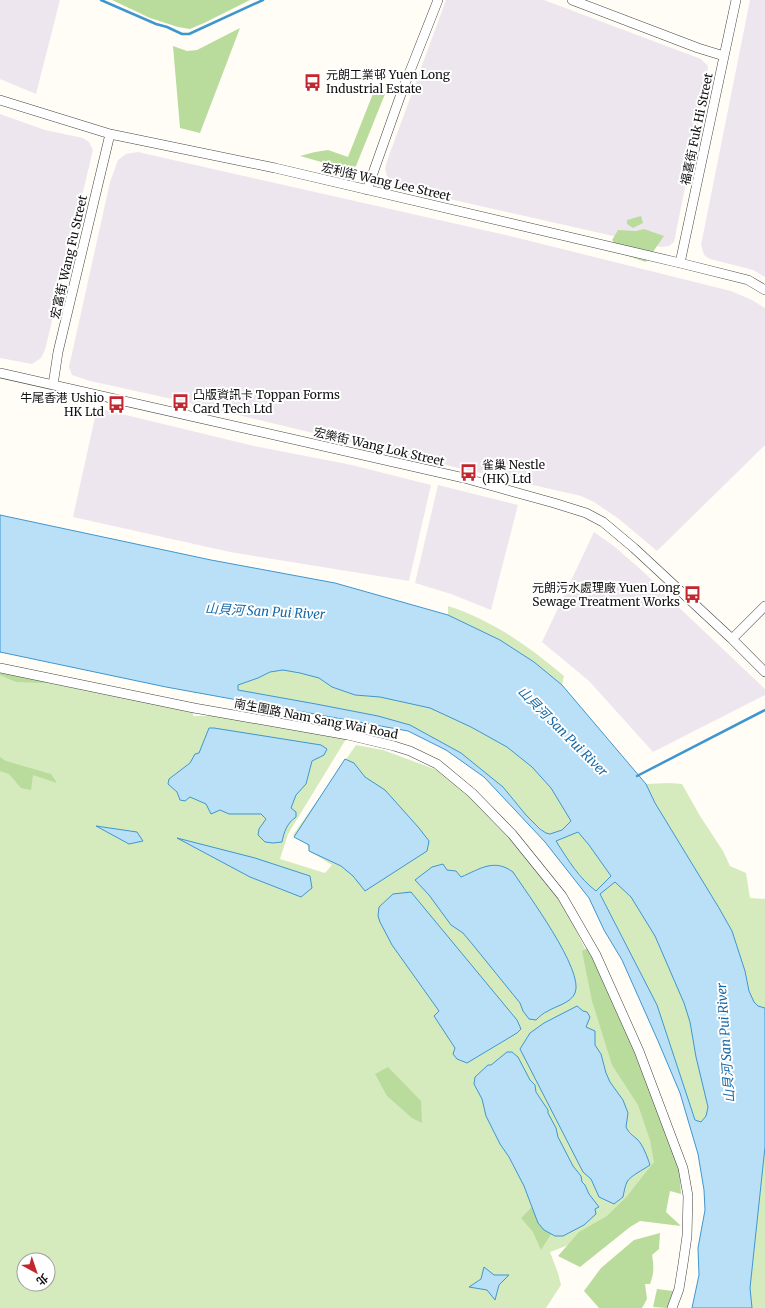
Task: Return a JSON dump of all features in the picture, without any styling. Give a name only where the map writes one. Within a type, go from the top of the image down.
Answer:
[{"type":"street","points":[[367,190],[401,94],[438,0]]},
{"type":"street","points":[[572,0],[698,48],[724,56]]},
{"type":"street","name":"福喜街 Fuk Hi Street","points":[[680,263],[736,0]]},
{"type":"street","name":"宏利街 Wang Lee Street","points":[[0,100],[110,134],[260,165],[680,263],[748,280],[765,290]]},
{"type":"street","name":"宏富街 Wang Fu Street","points":[[53,385],[58,352],[110,134]]},
{"type":"street","name":"宏樂街 Wang Lok Street","points":[[0,373],[464,478],[586,513],[603,522],[634,548],[732,639],[765,672]]},
{"type":"street","points":[[732,639],[765,606]]},
{"type":"street","name":"南生圍路 Nam Sang Wai Road","points":[[0,668],[194,708],[348,735],[394,746],[410,751],[437,764],[472,793],[512,834],[562,896],[596,955],[639,1051],[683,1168],[688,1196],[687,1236],[684,1264],[672,1308]]},
{"type":"shaded area","points":[[0,0],[60,0],[36,94],[0,79]]},
{"type":"shaded area","points":[[446,0],[544,0],[701,59],[708,66],[707,80],[674,242],[669,246],[662,247],[401,188],[392,182],[387,176],[385,169],[387,161]]},
{"type":"shaded area","points":[[750,0],[765,0],[765,277],[753,270],[710,259],[704,255],[701,245]]},
{"type":"shaded area","points":[[0,114],[45,130],[83,138],[89,142],[93,150],[45,350],[41,358],[32,364],[0,358]]},
{"type":"shaded area","points":[[138,152],[510,236],[731,291],[752,300],[765,308],[765,445],[657,551],[619,519],[594,502],[581,496],[90,381],[72,375],[69,367],[110,182],[118,160],[126,154]]},
{"type":"shaded area","points":[[97,408],[254,446],[352,465],[431,485],[409,581],[230,552],[73,517]]},
{"type":"shaded area","points":[[438,485],[518,505],[491,610],[451,594],[415,583]]},
{"type":"shaded area","points":[[594,532],[615,547],[647,575],[668,597],[765,689],[765,695],[653,752],[589,681],[542,642]]},
{"type":"green space","points":[[112,0],[250,0],[190,29],[178,27],[150,18]]},
{"type":"green space","points":[[240,28],[200,133],[180,128],[173,46],[187,51],[197,50]]},
{"type":"green space","points":[[374,91],[385,94],[356,166],[346,169],[300,156],[328,150],[348,157]]},
{"type":"green space","points":[[641,216],[643,223],[633,228],[627,224],[627,220]]},
{"type":"green space","points":[[644,229],[664,236],[646,262],[625,255],[612,240],[618,230],[636,231]]},
{"type":"green space","points":[[448,606],[480,619],[510,635],[564,676],[562,685],[534,662],[500,640],[448,615]]},
{"type":"green space","points":[[0,618],[112,628],[537,725],[680,961],[708,1107],[706,1116],[701,1122],[695,1120],[664,1028],[643,978],[600,893],[615,882],[611,876],[596,891],[579,874],[556,841],[566,836],[572,821],[562,830],[550,834],[546,833],[526,815],[503,787],[410,725],[378,716],[238,690],[238,685],[166,687],[0,652]]},
{"type":"green space","points":[[0,665],[50,674],[53,682],[16,682],[0,675]]},
{"type":"green space","points":[[0,668],[194,708],[193,716],[216,716],[337,733],[346,739],[288,834],[280,859],[325,873],[332,865],[309,851],[307,844],[293,835],[356,745],[383,750],[437,770],[472,793],[541,869],[565,908],[604,987],[668,1150],[590,1237],[550,1252],[561,1285],[546,1308],[0,1308]]},
{"type":"green space","points":[[0,757],[6,761],[51,774],[57,783],[33,775],[31,790],[21,788],[9,774],[0,771]]},
{"type":"green space","points":[[646,784],[682,784],[700,816],[723,851],[730,866],[746,873],[750,898],[765,899],[765,1008],[758,1006],[754,1002],[749,991],[745,971],[732,931],[655,803]]},
{"type":"green space","points":[[593,945],[641,1048],[679,1166],[681,1194],[670,1191],[666,1212],[681,1226],[640,1221],[630,1227],[580,1267],[558,1256],[579,1232],[607,1216],[627,1196],[654,1162],[650,1140],[638,1105],[612,1065],[592,1001],[582,951]]},
{"type":"green space","points":[[388,1067],[421,1101],[422,1123],[412,1118],[387,1096],[375,1074]]},
{"type":"green space","points":[[765,1147],[765,1308],[752,1308],[750,1288]]},
{"type":"green space","points":[[536,1203],[555,1228],[541,1250],[533,1232],[521,1218]]},
{"type":"green space","points":[[660,1233],[659,1249],[652,1255],[653,1270],[650,1284],[645,1284],[647,1299],[642,1308],[599,1308],[584,1291],[601,1268],[634,1240]]},
{"type":"green space","points":[[657,1289],[673,1291],[667,1308],[653,1307]]},
{"type":"water","name":"山貝河 San Pui River","points":[[0,515],[211,560],[335,583],[448,615],[500,640],[534,662],[562,685],[646,784],[655,803],[732,931],[745,971],[749,991],[754,1002],[758,1006],[765,1008],[765,1147],[750,1288],[752,1308],[692,1308],[699,1275],[698,1248],[705,1210],[704,1190],[698,1154],[680,1093],[622,960],[604,930],[589,898],[545,842],[484,777],[446,750],[408,731],[166,687],[0,652]],"holes":[[[283,670],[319,678],[332,687],[355,695],[380,697],[430,708],[471,727],[507,747],[532,767],[551,788],[571,821],[562,830],[550,834],[546,833],[526,815],[503,787],[461,753],[410,725],[378,716],[238,690],[238,685],[270,672]],[[578,832],[611,876],[596,891],[569,862],[556,841]],[[615,882],[631,897],[655,936],[684,1003],[690,1022],[696,1057],[708,1107],[706,1116],[701,1122],[695,1120],[657,1005],[600,894]]]},
{"type":"water","points":[[209,728],[321,745],[327,749],[324,755],[312,761],[306,784],[296,795],[291,808],[296,812],[296,817],[286,828],[282,842],[265,842],[258,835],[259,829],[266,819],[261,814],[229,814],[220,810],[211,814],[206,804],[190,797],[185,801],[180,800],[177,792],[168,784],[169,779],[190,763],[195,754],[199,753]]},
{"type":"water","points":[[345,759],[354,763],[365,777],[385,790],[429,841],[427,851],[365,891],[353,876],[341,866],[309,851],[309,845],[294,837]]},
{"type":"water","points":[[96,826],[137,832],[143,841],[129,844]]},
{"type":"water","points":[[177,838],[255,858],[310,876],[312,888],[301,897],[250,877]]},
{"type":"water","points":[[443,864],[447,870],[456,871],[461,877],[481,868],[493,865],[506,868],[513,872],[541,913],[563,950],[576,982],[575,993],[570,999],[544,1013],[536,1020],[529,1019],[523,1011],[520,1003],[473,945],[463,933],[451,925],[429,895],[415,880],[432,867]]},
{"type":"water","points":[[411,892],[517,1020],[521,1029],[517,1033],[467,1063],[457,1059],[453,1054],[455,1048],[434,1016],[439,1011],[392,945],[378,916],[379,907],[393,894]]},
{"type":"water","points":[[577,1006],[583,1011],[587,1012],[590,1017],[586,1027],[595,1031],[595,1045],[601,1054],[606,1073],[610,1082],[623,1100],[628,1113],[626,1127],[641,1144],[650,1165],[634,1175],[627,1182],[623,1197],[614,1204],[599,1197],[591,1179],[583,1172],[520,1049],[530,1033],[544,1023]]},
{"type":"water","points":[[507,1052],[512,1052],[518,1057],[530,1080],[535,1085],[536,1092],[548,1110],[548,1113],[556,1128],[558,1137],[573,1166],[581,1176],[582,1182],[589,1194],[599,1207],[595,1209],[596,1214],[584,1225],[563,1236],[555,1236],[544,1230],[538,1223],[524,1186],[486,1116],[482,1099],[474,1084],[475,1077],[488,1065],[491,1065]]},
{"type":"water","points":[[484,1267],[494,1275],[509,1275],[499,1285],[495,1300],[487,1290],[469,1287],[481,1279]]},
{"type":"waterway","points":[[101,0],[182,34],[189,34],[263,0]]},
{"type":"waterway","points":[[637,776],[765,710]]},
{"type":"place","name":"元朗工業邨 Yuen Long Industrial Estate","points":[[313,82]]},
{"type":"place","name":"凸版資訊卡 Toppan Forms Card Tech Ltd","points":[[180,402]]},
{"type":"place","name":"牛尾香港 Ushio HK Ltd","points":[[117,405]]},
{"type":"place","name":"雀巢 Nestle (HK) Ltd","points":[[469,472]]},
{"type":"place","name":"元朗污水處理廠 Yuen Long Sewage Treatment Works","points":[[693,595]]}]
